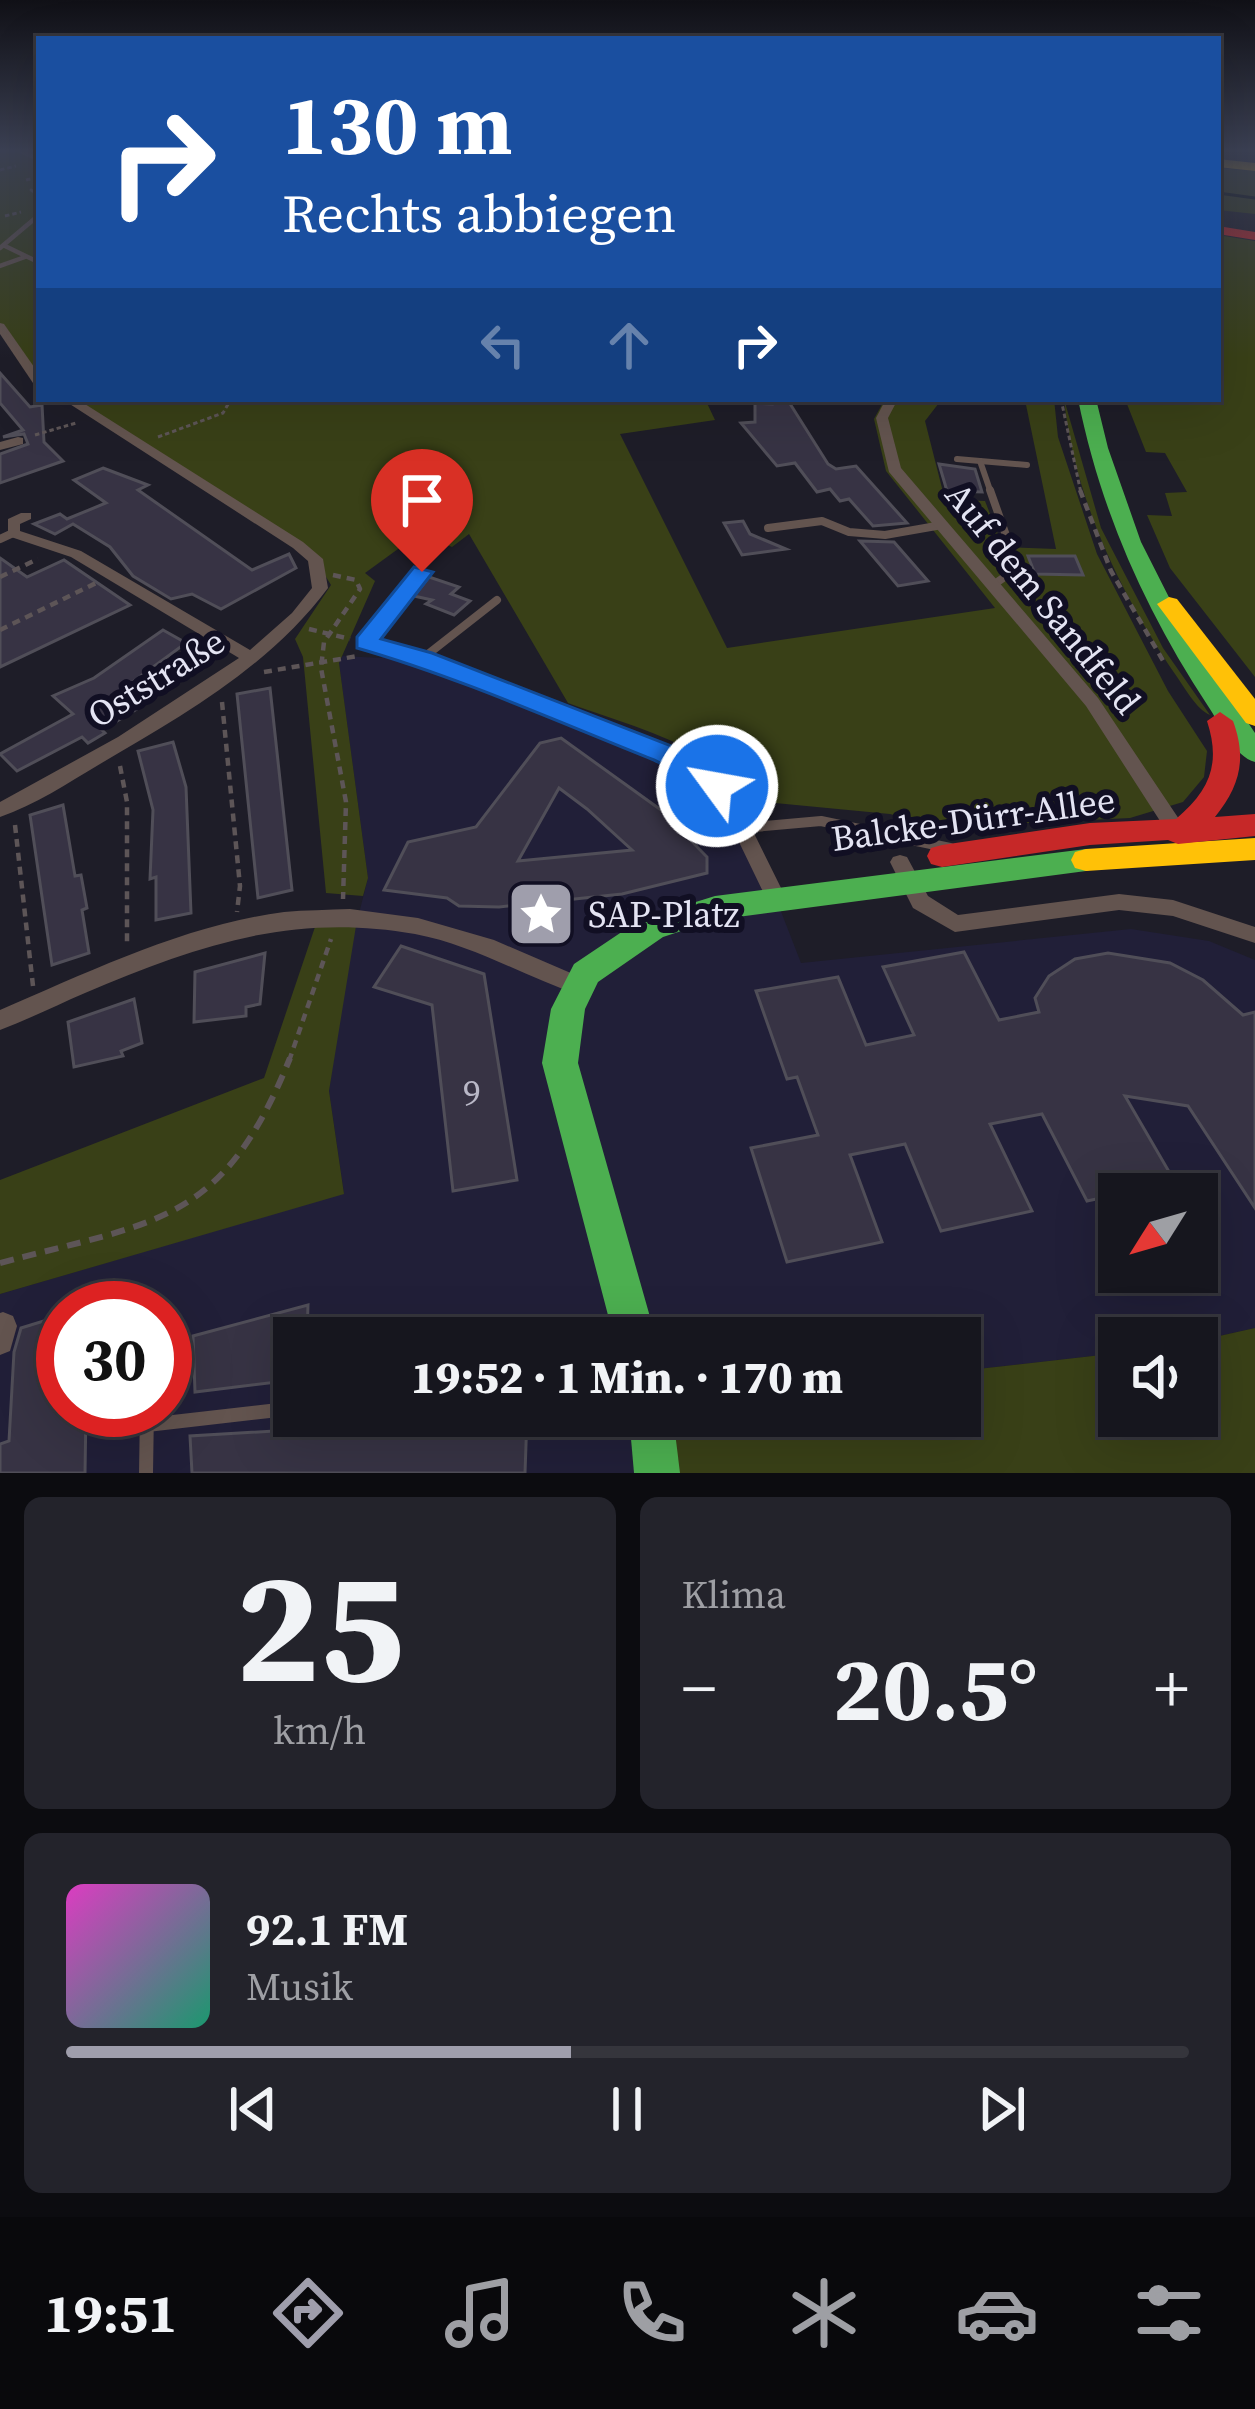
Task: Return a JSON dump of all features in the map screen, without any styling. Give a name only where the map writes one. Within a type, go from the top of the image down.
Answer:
[{"type":"main road","points":[[1221,230],[1255,236]]},
{"type":"main road","points":[[1087,402],[1095,456],[1133,558],[1226,730],[1233,756],[1227,787],[1178,833]]},
{"type":"main road","points":[[1133,558],[1255,717]]},
{"type":"main road","points":[[1173,639],[1255,753]]},
{"type":"main road","name":"Balcke-Dürr-Allee","points":[[579,986],[593,965],[646,931],[776,896],[967,853],[1090,834],[1178,833],[1255,825]]},
{"type":"main road","name":"Balcke-Dürr-Allee","points":[[903,870],[1255,849]]},
{"type":"main road","points":[[579,986],[565,1016],[560,1063],[628,1317]]},
{"type":"main road","points":[[653,1437],[657,1473]]},
{"type":"street","points":[[3,335],[36,379]]},
{"type":"street","points":[[73,402],[298,545],[315,559],[322,576]]},
{"type":"street","name":"Auf dem Sandfeld","points":[[890,402],[882,418],[894,469],[1092,702],[1178,833]]},
{"type":"street","points":[[0,446],[18,441]]},
{"type":"street","points":[[26,516],[13,522],[6,536],[60,549],[112,575],[256,665]]},
{"type":"street","name":"Oststraße","points":[[3,809],[213,684],[256,665],[313,600],[322,576]]},
{"type":"street","points":[[366,642],[423,658],[677,759],[717,786],[776,896]]},
{"type":"street","points":[[903,870],[928,910],[955,924],[1119,902],[1173,908],[1255,934]]},
{"type":"street","points":[[0,1020],[207,934],[341,914],[449,934],[579,986]]},
{"type":"lane","points":[[0,266],[29,259],[2,246],[32,221]]},
{"type":"lane","points":[[957,459],[1027,465]]},
{"type":"lane","points":[[980,461],[1014,559],[1012,572],[996,584]]},
{"type":"lane","points":[[768,527],[822,521],[849,532],[885,535],[942,525]]},
{"type":"lane","points":[[366,642],[422,572]]},
{"type":"lane","points":[[423,658],[497,600]]},
{"type":"lane","points":[[743,828],[770,821],[835,822],[967,853]]},
{"type":"lane","points":[[192,1415],[273,1410]]},
{"type":"lane","points":[[146,1473],[147,1437]]},
{"type":"path","points":[[136,445],[215,417],[230,402]]},
{"type":"path","points":[[18,441],[97,416]]},
{"type":"path","points":[[0,577],[60,549]]},
{"type":"path","points":[[0,630],[112,575]]},
{"type":"path","points":[[0,1263],[173,1214],[228,1175],[260,1126],[341,914],[348,819],[323,695],[322,658],[328,633],[354,606],[360,584],[349,576],[322,576]]},
{"type":"path","points":[[291,625],[366,642]]},
{"type":"path","points":[[256,665],[381,658],[390,650]]},
{"type":"path","points":[[213,684],[221,687],[240,886],[237,910]]},
{"type":"path","points":[[109,747],[117,755],[127,802],[127,948]]},
{"type":"path","points":[[3,809],[18,845],[33,986]]},
{"type":"shaded area","points":[[390,649],[703,773],[775,896],[801,963],[1131,929],[1209,941],[1255,960],[1255,1328],[1218,1336],[1218,1317],[1098,1317],[1098,1355],[981,1369],[981,1317],[273,1317],[273,1437],[653,1437],[657,1473],[0,1473],[0,1294],[36,1283],[36,1437],[192,1437],[192,1281],[44,1281],[344,1193],[329,1091],[348,957],[368,878],[339,664],[342,656],[381,658]]},
{"type":"green space","points":[[0,221],[36,221],[36,379],[0,326]]},
{"type":"green space","points":[[1221,235],[1255,241],[1255,677],[1170,568],[1147,515],[1172,516],[1165,493],[1187,492],[1165,453],[1146,452],[1126,402],[1221,402]]},
{"type":"green space","points":[[73,402],[706,402],[715,420],[620,434],[727,648],[995,608],[886,471],[874,419],[883,402],[940,402],[925,421],[945,500],[985,501],[1003,547],[1056,549],[1025,402],[1054,402],[1058,437],[1097,554],[1168,691],[1207,751],[1204,777],[1183,802],[1130,818],[1026,823],[968,834],[890,814],[754,801],[735,781],[692,751],[568,703],[469,534],[452,547],[420,533],[365,573],[375,581],[339,663],[368,878],[363,896],[326,893],[303,657],[295,639],[331,585],[315,559]]},
{"type":"green space","points":[[1064,402],[1101,528],[1163,648],[1210,715],[1195,703],[1175,674],[1118,577],[1089,508]]},
{"type":"green space","points":[[356,926],[329,1091],[344,1194],[0,1294],[0,1180],[264,1078],[315,927]]},
{"type":"green space","points":[[1255,1328],[1255,1473],[657,1473],[653,1437],[981,1437],[981,1369],[1098,1355],[1098,1437],[1218,1437],[1218,1336]]},
{"type":"building","points":[[0,373],[30,407],[42,405],[44,442],[63,461],[0,483],[0,454],[28,444],[24,434],[3,437],[23,430],[0,403]]},
{"type":"building","points":[[789,402],[828,464],[836,469],[856,466],[907,523],[873,526],[849,499],[840,501],[830,489],[817,492],[795,463],[777,466],[741,423],[755,422],[755,403]]},
{"type":"building","points":[[939,464],[975,469],[982,492],[947,491]]},
{"type":"building","points":[[103,468],[148,485],[138,490],[252,570],[289,554],[296,568],[221,609],[192,594],[171,599],[133,576],[110,547],[73,524],[55,534],[34,524],[60,514],[67,519],[106,503],[74,480]]},
{"type":"building","points":[[743,521],[750,534],[786,549],[742,555],[724,523]]},
{"type":"building","points":[[860,541],[894,542],[928,581],[898,586]]},
{"type":"building","points":[[1028,556],[1075,556],[1083,575],[1035,574]]},
{"type":"building","points":[[0,558],[27,577],[64,560],[130,605],[0,667]]},
{"type":"building","points":[[429,577],[459,587],[451,594],[470,601],[454,615],[426,604],[432,600],[414,596]]},
{"type":"building","points":[[163,630],[186,643],[119,692],[137,709],[88,743],[82,737],[17,771],[0,754],[73,714],[53,696],[94,678]]},
{"type":"building","points":[[270,688],[292,890],[258,898],[237,694]]},
{"type":"building","points":[[561,738],[661,810],[707,857],[707,873],[622,894],[499,907],[459,906],[447,898],[384,890],[408,842],[476,827],[540,743]],"holes":[[[559,788],[632,850],[518,861]]]},
{"type":"building","points":[[173,742],[186,787],[191,913],[156,920],[156,877],[150,879],[153,810],[138,751]]},
{"type":"building","points":[[63,805],[75,876],[81,875],[87,908],[82,910],[89,953],[52,965],[30,815]]},
{"type":"building","points":[[401,946],[484,974],[517,1180],[453,1191],[432,1005],[374,987]]},
{"type":"building","points":[[964,952],[999,1020],[1039,1012],[1035,998],[1049,976],[1075,959],[1108,953],[1170,963],[1203,980],[1243,1015],[1255,1012],[1255,1208],[1188,1106],[1125,1096],[1170,1173],[1098,1173],[1098,1199],[1087,1201],[1042,1114],[990,1124],[1032,1211],[941,1231],[905,1144],[850,1155],[882,1242],[787,1262],[751,1148],[818,1135],[797,1077],[787,1079],[756,991],[838,977],[866,1045],[914,1035],[883,967]]},
{"type":"building","points":[[265,953],[260,1004],[246,1007],[246,1016],[194,1022],[195,972]]},
{"type":"building","points":[[134,999],[142,1043],[121,1051],[123,1056],[74,1067],[68,1022]]},
{"type":"building","points":[[308,1305],[308,1317],[273,1317],[273,1383],[195,1392],[193,1336]]},
{"type":"building","points":[[36,1323],[36,1437],[86,1437],[85,1473],[0,1473],[0,1444],[9,1441],[14,1352],[21,1328]]},
{"type":"building","points":[[273,1431],[273,1437],[526,1437],[525,1473],[192,1473],[192,1436]]},
{"type":"traffic: fast","points":[[1088,402],[1112,496],[1150,586],[1198,671],[1255,753]]},
{"type":"traffic: fast","points":[[629,1317],[560,1063],[568,1009],[586,973],[652,928],[715,908],[1086,860]]},
{"type":"traffic: fast","points":[[653,1437],[657,1473]]},
{"type":"traffic: slow","points":[[1169,604],[1255,717]]},
{"type":"traffic: slow","points":[[1086,860],[1255,849]]},
{"type":"traffic: jam","points":[[1221,230],[1255,236]]},
{"type":"traffic: jam","points":[[1178,833],[1205,809],[1223,784],[1229,756],[1220,721]]},
{"type":"traffic: jam","points":[[942,856],[1090,834],[1255,825]]},
{"type":"place","name":"SAP-Platz","points":[[541,914]]},
{"type":"route","points":[[422,572],[366,642],[423,658],[677,759],[717,786]]}]
